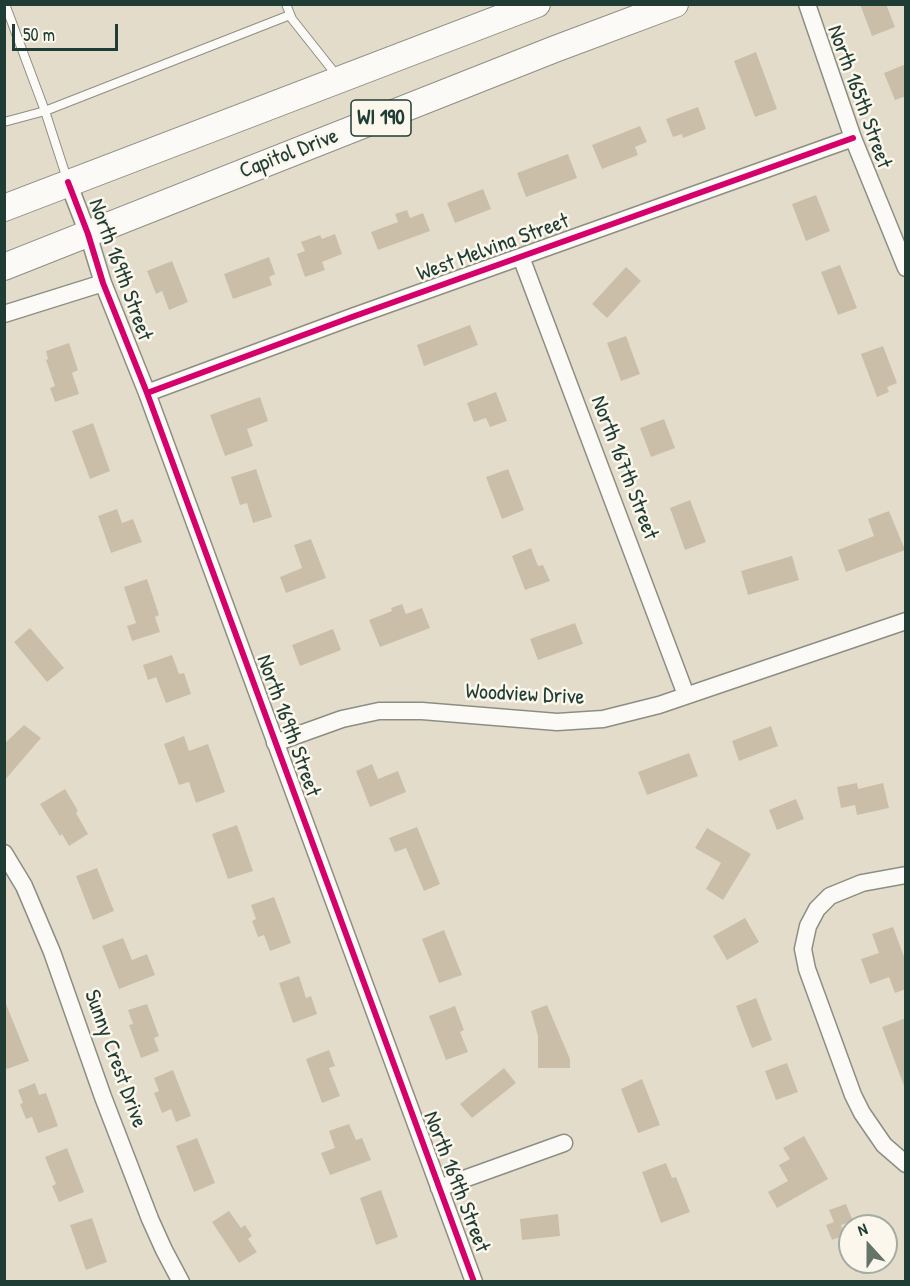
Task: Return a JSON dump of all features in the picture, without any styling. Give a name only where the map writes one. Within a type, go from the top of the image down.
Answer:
[{"type":"main road","name":"WI 190","points":[[4,208],[537,4]]},
{"type":"main road","name":"Capitol Drive","points":[[4,267],[675,4]]},
{"type":"street","name":"North 165th Street","points":[[807,4],[853,138],[906,268]]},
{"type":"street","name":"West Melvina Street","points":[[147,393],[352,317],[853,138]]},
{"type":"street","name":"North 169th Street","points":[[68,182],[88,234],[103,283],[147,393],[474,1281]]},
{"type":"street","name":"North 167th Street","points":[[521,257],[686,695]]},
{"type":"street","points":[[4,314],[103,283]]},
{"type":"street","name":"Woodview Drive","points":[[275,743],[342,719],[378,711],[422,711],[557,722],[582,722],[628,714],[906,621]]},
{"type":"street","name":"Sunny Crest Drive","points":[[4,853],[24,886],[52,952],[103,1097],[150,1219],[181,1281]]},
{"type":"street","points":[[906,875],[882,878],[846,889],[830,897],[817,909],[808,926],[803,949],[807,969],[853,1095],[862,1113],[884,1145],[906,1164]]},
{"type":"street","points":[[439,1188],[564,1143]]},
{"type":"lane","points":[[5,4],[45,111],[68,182]]},
{"type":"lane","points":[[286,4],[290,15],[340,79]]},
{"type":"lane","points":[[4,122],[45,111],[290,15]]},
{"type":"building","points":[[860,4],[886,4],[895,27],[872,36]]},
{"type":"building","points":[[756,52],[777,109],[755,117],[734,61]]},
{"type":"building","points":[[906,64],[906,96],[895,100],[884,73]]},
{"type":"building","points":[[698,107],[706,129],[683,138],[682,134],[673,137],[666,119]]},
{"type":"building","points":[[640,126],[647,142],[635,147],[638,155],[602,169],[592,145]]},
{"type":"building","points":[[568,154],[577,178],[526,197],[517,173]]},
{"type":"building","points":[[483,189],[491,209],[455,223],[447,203]]},
{"type":"building","points":[[816,195],[830,231],[806,241],[792,204]]},
{"type":"building","points":[[407,210],[410,218],[423,213],[430,231],[378,250],[371,232],[398,222],[395,214]]},
{"type":"building","points":[[335,234],[342,254],[322,262],[325,270],[305,277],[297,254],[305,251],[301,242],[320,235],[322,239]]},
{"type":"building","points":[[269,257],[275,274],[269,277],[272,285],[233,299],[224,274]]},
{"type":"building","points":[[172,261],[188,302],[169,310],[162,291],[156,294],[147,271]]},
{"type":"building","points":[[840,265],[857,308],[838,315],[821,272]]},
{"type":"building","points":[[626,267],[641,281],[607,318],[592,304]]},
{"type":"building","points":[[470,325],[478,345],[424,366],[417,345]]},
{"type":"building","points":[[626,336],[640,374],[621,381],[607,343]]},
{"type":"building","points":[[69,343],[78,370],[72,373],[79,394],[55,402],[50,388],[55,386],[46,360],[48,359],[46,351]]},
{"type":"building","points":[[883,346],[897,383],[887,387],[889,392],[877,397],[861,354]]},
{"type":"building","points":[[496,392],[507,421],[490,427],[486,418],[474,422],[467,403]]},
{"type":"building","points":[[260,397],[268,421],[247,429],[253,446],[225,456],[210,415]]},
{"type":"building","points":[[664,419],[675,448],[651,457],[640,428]]},
{"type":"building","points":[[93,423],[110,471],[90,479],[72,431]]},
{"type":"building","points":[[256,469],[272,517],[253,523],[247,503],[240,505],[231,477]]},
{"type":"building","points":[[508,469],[524,510],[502,519],[486,477]]},
{"type":"building","points":[[690,500],[706,542],[685,550],[670,508]]},
{"type":"building","points":[[117,509],[122,523],[133,519],[142,542],[111,553],[98,516]]},
{"type":"building","points":[[889,511],[905,550],[846,572],[838,550],[874,536],[868,519]]},
{"type":"building","points":[[311,539],[326,578],[286,593],[280,577],[302,568],[294,545]]},
{"type":"building","points":[[531,548],[538,566],[543,565],[550,581],[525,590],[512,556]]},
{"type":"building","points":[[792,556],[799,580],[748,595],[741,571]]},
{"type":"building","points":[[147,579],[159,615],[155,617],[160,632],[132,641],[127,626],[136,623],[124,587]]},
{"type":"building","points":[[402,604],[406,614],[422,608],[430,628],[380,647],[369,620],[392,611],[391,608]]},
{"type":"building","points":[[575,623],[583,644],[538,660],[530,639]]},
{"type":"building","points":[[30,628],[64,668],[47,682],[14,642]]},
{"type":"building","points":[[333,629],[341,650],[300,666],[292,645]]},
{"type":"building","points":[[172,655],[179,674],[184,673],[191,694],[166,703],[156,677],[148,680],[143,665]]},
{"type":"building","points":[[24,725],[41,738],[4,781],[4,744]]},
{"type":"building","points":[[771,726],[778,746],[739,761],[732,741]]},
{"type":"building","points":[[184,736],[189,751],[208,744],[225,792],[196,803],[189,782],[179,785],[164,744]]},
{"type":"building","points":[[689,753],[698,776],[647,795],[638,772]]},
{"type":"building","points":[[372,764],[378,779],[398,771],[406,792],[370,807],[356,771]]},
{"type":"building","points":[[857,783],[858,789],[883,783],[889,808],[857,815],[855,805],[841,808],[837,787]]},
{"type":"building","points":[[65,789],[88,834],[69,846],[40,804]]},
{"type":"building","points":[[796,799],[804,819],[777,830],[769,810]]},
{"type":"building","points":[[237,825],[253,871],[228,879],[212,834]]},
{"type":"building","points":[[417,827],[440,884],[424,891],[406,848],[395,852],[389,838]]},
{"type":"building","points":[[707,828],[751,854],[723,900],[706,889],[721,863],[695,848]]},
{"type":"building","points":[[97,868],[114,911],[93,920],[76,876]]},
{"type":"building","points":[[274,897],[291,943],[270,951],[264,935],[258,937],[252,921],[256,919],[251,905]]},
{"type":"building","points":[[745,918],[759,942],[727,960],[713,936]]},
{"type":"building","points":[[893,927],[906,962],[906,989],[895,993],[889,977],[870,984],[861,959],[879,953],[872,934]]},
{"type":"building","points":[[444,930],[462,975],[439,983],[422,939]]},
{"type":"building","points":[[123,938],[132,960],[147,954],[155,975],[119,989],[102,946]]},
{"type":"building","points":[[299,976],[306,998],[311,996],[317,1014],[293,1023],[279,983]]},
{"type":"building","points":[[756,998],[772,1040],[752,1048],[736,1006]]},
{"type":"building","points":[[4,999],[29,1061],[7,1069],[4,1063]]},
{"type":"building","points":[[147,1004],[159,1036],[154,1038],[159,1051],[141,1058],[129,1025],[133,1024],[128,1010]]},
{"type":"building","points":[[547,1005],[570,1059],[570,1068],[538,1068],[538,1036],[531,1011]]},
{"type":"building","points":[[455,1006],[464,1030],[460,1032],[468,1052],[446,1060],[429,1016]]},
{"type":"building","points":[[906,1018],[906,1086],[904,1086],[882,1027]]},
{"type":"building","points":[[329,1050],[335,1066],[329,1068],[340,1096],[322,1103],[306,1059]]},
{"type":"building","points":[[787,1063],[798,1092],[776,1100],[765,1071]]},
{"type":"building","points":[[504,1068],[516,1083],[472,1118],[460,1104]]},
{"type":"building","points":[[173,1070],[191,1116],[176,1122],[171,1109],[162,1113],[154,1093],[159,1091],[154,1078]]},
{"type":"building","points":[[642,1079],[660,1125],[638,1133],[621,1089]]},
{"type":"building","points":[[35,1083],[39,1095],[46,1093],[58,1126],[38,1133],[32,1117],[26,1119],[18,1090]]},
{"type":"building","points":[[349,1124],[356,1140],[362,1138],[371,1160],[330,1175],[321,1153],[335,1148],[329,1131]]},
{"type":"building","points":[[804,1136],[828,1179],[777,1208],[768,1192],[788,1181],[779,1165],[790,1159],[783,1148]]},
{"type":"building","points":[[197,1138],[215,1183],[194,1192],[176,1146]]},
{"type":"building","points":[[67,1148],[84,1192],[59,1202],[52,1186],[56,1184],[45,1157]]},
{"type":"building","points":[[666,1163],[672,1178],[676,1177],[690,1212],[661,1223],[642,1172]]},
{"type":"building","points":[[381,1190],[398,1237],[376,1245],[360,1198]]},
{"type":"building","points":[[846,1204],[850,1214],[838,1214],[838,1238],[832,1240],[826,1225],[834,1222],[829,1210]]},
{"type":"building","points":[[229,1211],[241,1228],[245,1225],[252,1236],[248,1239],[257,1252],[239,1263],[212,1222]]},
{"type":"building","points":[[558,1214],[560,1236],[522,1240],[520,1219]]},
{"type":"building","points":[[92,1218],[107,1262],[86,1270],[70,1225]]},
{"type":"cycle path","points":[[147,393],[352,317],[853,138]]},
{"type":"cycle path","points":[[68,182],[88,234],[103,283],[147,393],[474,1282]]}]
